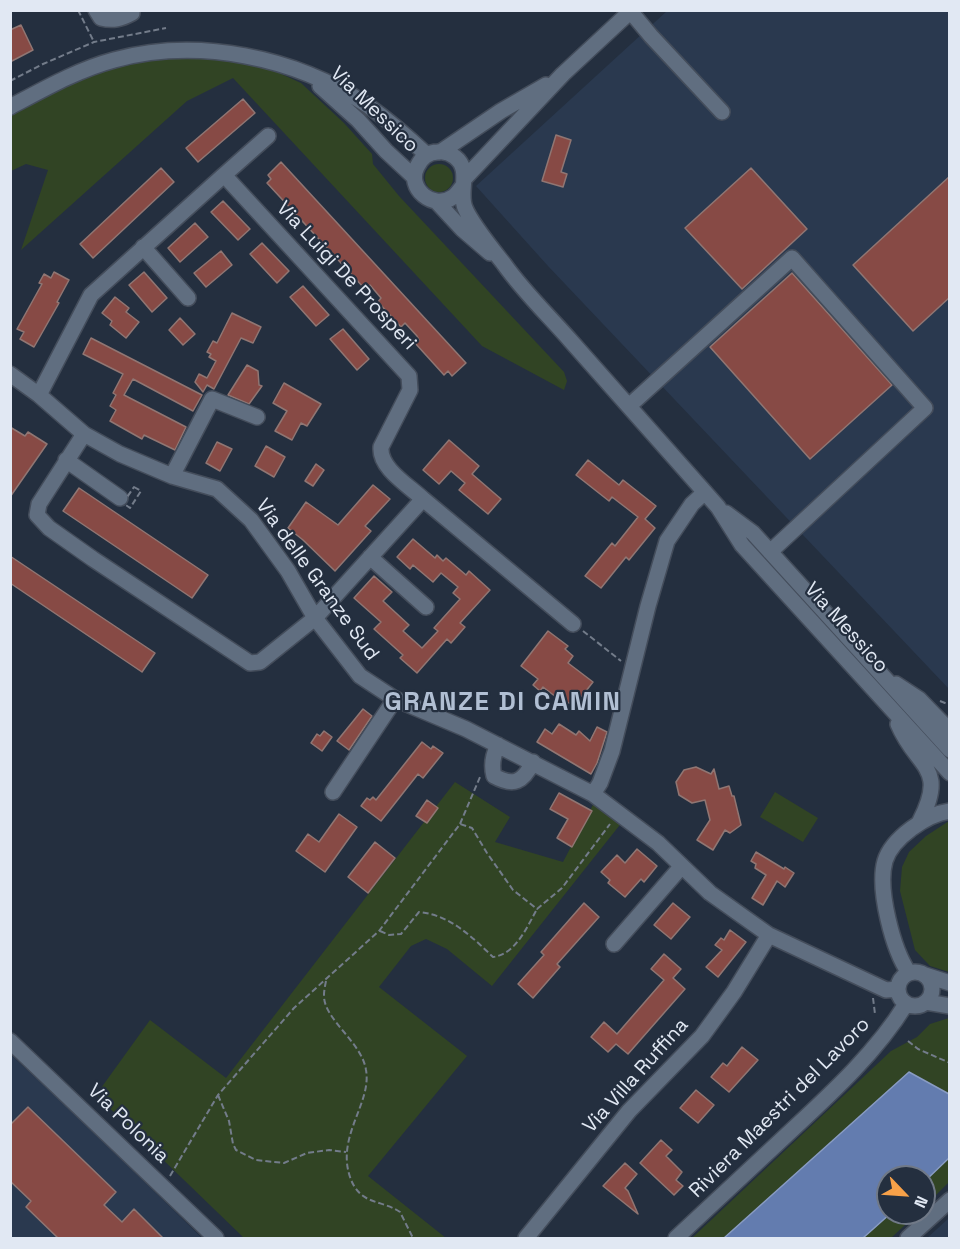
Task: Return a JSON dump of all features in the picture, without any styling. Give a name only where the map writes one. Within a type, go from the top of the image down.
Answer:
[{"type":"street","points":[[96,10],[101,18],[111,20],[124,17],[132,13],[132,10]]},
{"type":"street","points":[[436,201],[454,197],[490,150],[563,74],[631,11],[651,36],[722,112]]},
{"type":"street","name":"Via Messico","points":[[10,107],[76,73],[115,60],[154,52],[190,49],[263,60],[304,73],[367,106],[427,155]]},
{"type":"street","name":"Via Messico","points":[[304,73],[358,120],[414,177]]},
{"type":"street","points":[[442,151],[468,132],[563,74]]},
{"type":"street","points":[[468,132],[488,142],[490,150]]},
{"type":"street","points":[[39,395],[91,295],[268,136]]},
{"type":"street","name":"Via Messico","points":[[505,267],[465,207],[459,161],[453,155],[442,151],[427,155],[416,168],[414,177],[422,194],[436,201],[462,229],[505,267],[718,507],[742,545],[950,773]]},
{"type":"street","name":"Via Luigi De Prosperi","points":[[224,175],[410,376],[410,390],[381,447],[380,454],[387,467],[423,499]]},
{"type":"street","points":[[143,247],[188,298]]},
{"type":"street","points":[[629,406],[792,258],[925,408],[770,552]]},
{"type":"street","name":"Via delle Granze Sud","points":[[10,374],[39,395],[84,434],[120,454],[172,476],[217,489],[251,520],[288,571],[315,618],[360,676],[394,699],[466,729],[495,752],[533,762],[593,794],[658,843],[710,893],[769,935],[886,990],[898,988]]},
{"type":"street","points":[[172,476],[212,399],[256,417]]},
{"type":"street","points":[[84,434],[39,504],[38,514],[49,528],[93,559],[250,663],[260,662],[315,618],[423,499],[573,624]]},
{"type":"street","points":[[66,460],[120,498]]},
{"type":"street","points":[[593,794],[612,751],[667,541],[692,504],[705,492]]},
{"type":"street","name":"Via Messico","points":[[718,507],[753,533],[950,750]]},
{"type":"street","points":[[370,557],[426,607]]},
{"type":"street","points":[[878,673],[919,699],[950,731]]},
{"type":"street","points":[[333,792],[394,699]]},
{"type":"street","points":[[892,711],[904,739],[923,760],[932,788],[929,803],[920,821],[897,843],[885,860],[883,886],[900,959],[917,974],[930,981],[932,988],[931,996],[926,1002],[913,1006],[902,1000],[898,988],[900,982],[917,974],[950,983]]},
{"type":"street","points":[[495,752],[494,776],[503,781],[514,783],[527,772],[533,762]]},
{"type":"street","points":[[920,821],[950,811]]},
{"type":"street","points":[[614,944],[681,867]]},
{"type":"street","name":"Via Villa Ruffina","points":[[526,1239],[629,1111],[702,1036],[734,992],[769,935]]},
{"type":"street","points":[[926,1002],[950,1006]]},
{"type":"street","name":"Riviera Maestri del Lavoro","points":[[676,1239],[816,1108],[893,1026],[906,1004]]},
{"type":"street","name":"Via Polonia","points":[[10,1041],[216,1239]]},
{"type":"street","points":[[908,1239],[950,1200]]},
{"type":"path","points":[[78,10],[94,42]]},
{"type":"path","points":[[10,81],[94,42],[166,28]]},
{"type":"path","points":[[573,624],[632,669]]},
{"type":"path","points":[[164,1188],[189,1141],[218,1095],[294,1008],[379,931],[460,824],[486,763],[495,752]]},
{"type":"path","points":[[379,931],[389,935],[401,934],[419,912],[433,914],[465,930],[493,957],[501,956],[512,949],[537,909],[562,888],[602,838],[618,812]]},
{"type":"path","points":[[460,824],[472,828],[513,890],[537,909]]},
{"type":"path","points":[[326,980],[324,996],[326,1008],[361,1053],[368,1078],[348,1140],[346,1152],[350,1178],[365,1198],[400,1212],[413,1239]]},
{"type":"path","points":[[908,1041],[918,1049],[950,1063]]},
{"type":"path","points":[[218,1095],[230,1121],[232,1144],[236,1150],[256,1160],[284,1163],[307,1153],[329,1150],[346,1152]]},
{"type":"shaded area","points":[[667,11],[949,11],[949,689],[548,266],[476,186]]},
{"type":"shaded area","points":[[10,1054],[80,1119],[202,1238],[11,1238]]},
{"type":"shaded area","points":[[949,1218],[949,1238],[927,1238],[937,1229]]},
{"type":"green space","points":[[156,48],[231,51],[301,83],[344,123],[372,154],[373,164],[399,196],[564,372],[567,381],[564,390],[482,346],[233,78],[187,101],[21,250],[48,170],[26,164],[11,171],[11,102]]},
{"type":"green space","points":[[439,164],[449,168],[453,178],[449,188],[439,192],[429,188],[425,178],[429,168]]},
{"type":"green space","points":[[455,782],[510,817],[495,842],[563,862],[597,797],[623,821],[492,986],[447,949],[426,939],[411,946],[379,987],[467,1056],[368,1176],[446,1238],[244,1238],[96,1095],[150,1020],[226,1078]]},
{"type":"green space","points":[[775,792],[818,818],[803,842],[760,817]]},
{"type":"green space","points":[[949,821],[949,972],[930,966],[915,950],[900,891],[902,867],[909,852],[926,836]]},
{"type":"green space","points":[[949,1018],[949,1094],[909,1072],[724,1238],[692,1238],[891,1051],[917,1037],[930,1024]]},
{"type":"green space","points":[[949,1158],[949,1182],[936,1195],[936,1170]]},
{"type":"green space","points":[[878,1225],[905,1225],[891,1238],[863,1238]]},
{"type":"water","points":[[909,1072],[949,1094],[949,1158],[936,1170],[936,1165],[876,1165],[878,1225],[863,1238],[724,1238]]},
{"type":"building","points":[[21,25],[33,50],[10,62],[10,30]]},
{"type":"building","points":[[243,99],[255,113],[198,162],[186,148]]},
{"type":"building","points":[[556,135],[571,140],[561,172],[567,174],[563,187],[542,181]]},
{"type":"building","points":[[281,162],[466,363],[452,376],[448,371],[444,375],[415,343],[419,340],[417,336],[405,323],[401,327],[378,302],[381,298],[370,285],[365,289],[267,183],[271,179],[268,175]]},
{"type":"building","points":[[161,168],[174,182],[93,258],[80,244]]},
{"type":"building","points":[[751,168],[807,229],[742,289],[685,228]]},
{"type":"building","points":[[950,176],[950,297],[913,331],[853,265]]},
{"type":"building","points":[[223,201],[250,229],[238,240],[211,212]]},
{"type":"building","points":[[195,223],[208,237],[180,262],[168,248]]},
{"type":"building","points":[[262,243],[289,271],[277,283],[250,254]]},
{"type":"building","points":[[221,251],[232,265],[206,287],[194,273]]},
{"type":"building","points":[[54,272],[69,280],[34,347],[20,339],[24,332],[17,329],[42,284],[39,283],[44,274],[51,278]]},
{"type":"building","points":[[144,272],[167,298],[152,312],[129,285]]},
{"type":"building","points":[[792,273],[892,385],[810,459],[710,347]]},
{"type":"building","points":[[303,286],[329,315],[316,326],[290,297]]},
{"type":"building","points":[[115,297],[129,308],[126,312],[139,322],[126,338],[110,325],[112,321],[102,313]]},
{"type":"building","points":[[232,313],[261,327],[253,343],[241,338],[214,389],[207,385],[203,392],[195,382],[199,374],[207,378],[216,361],[209,357],[211,354],[207,352],[213,341],[217,343]]},
{"type":"building","points":[[180,318],[195,334],[183,345],[169,330]]},
{"type":"building","points":[[343,329],[369,359],[357,370],[330,339]]},
{"type":"building","points":[[91,338],[202,395],[193,411],[133,379],[124,395],[186,427],[175,450],[144,435],[142,439],[110,421],[116,410],[110,406],[116,395],[113,393],[123,374],[83,354]]},
{"type":"building","points":[[247,365],[258,371],[259,385],[262,386],[249,404],[228,395]]},
{"type":"building","points":[[284,383],[321,404],[307,426],[301,423],[292,440],[275,431],[287,411],[273,403]]},
{"type":"building","points":[[10,427],[25,436],[28,432],[47,444],[10,497]]},
{"type":"building","points":[[449,440],[479,466],[472,474],[501,499],[488,514],[459,490],[465,483],[451,471],[439,484],[423,470]]},
{"type":"building","points":[[217,442],[232,449],[220,471],[206,463]]},
{"type":"building","points":[[266,446],[285,457],[274,477],[255,466]]},
{"type":"building","points":[[588,460],[619,485],[623,480],[656,506],[645,519],[655,528],[629,560],[626,557],[601,588],[585,576],[612,543],[615,546],[638,517],[612,497],[609,501],[576,475]]},
{"type":"building","points":[[316,464],[324,470],[313,486],[305,481]]},
{"type":"building","points":[[373,485],[390,499],[365,526],[371,531],[335,571],[288,528],[306,502],[338,525]]},
{"type":"building","points":[[79,488],[208,575],[192,598],[63,511]]},
{"type":"building","points":[[413,539],[435,558],[437,555],[443,561],[446,558],[466,575],[469,571],[490,590],[460,623],[465,627],[451,643],[447,639],[417,673],[400,658],[403,655],[374,629],[381,622],[354,598],[374,576],[392,592],[383,601],[409,625],[403,631],[422,648],[438,631],[434,628],[460,599],[453,593],[458,587],[441,573],[433,582],[413,565],[410,569],[397,557]]},
{"type":"building","points":[[10,556],[155,653],[142,672],[10,583]]},
{"type":"building","points":[[548,631],[568,646],[565,649],[573,656],[568,663],[593,682],[575,705],[566,702],[565,704],[543,687],[540,691],[533,685],[538,679],[521,666]]},
{"type":"building","points":[[363,709],[372,716],[349,750],[337,741]]},
{"type":"building","points":[[559,724],[576,735],[579,731],[590,741],[597,727],[607,732],[591,774],[537,742],[545,729],[552,734]]},
{"type":"building","points":[[324,731],[332,737],[322,751],[311,743],[317,734],[320,736]]},
{"type":"building","points":[[422,742],[431,749],[433,746],[443,753],[423,778],[418,774],[381,821],[361,806],[367,798],[370,800],[373,797],[376,800]]},
{"type":"building","points":[[696,767],[711,774],[714,769],[719,789],[729,786],[734,796],[741,825],[730,833],[725,830],[713,850],[697,840],[710,820],[705,800],[692,803],[679,795],[676,782],[684,770]]},
{"type":"building","points":[[559,793],[592,811],[572,847],[557,838],[568,819],[550,809]]},
{"type":"building","points":[[427,800],[438,808],[427,823],[416,816]]},
{"type":"building","points":[[339,814],[357,827],[325,872],[296,851],[308,834],[319,842]]},
{"type":"building","points":[[375,842],[395,858],[368,893],[348,877]]},
{"type":"building","points":[[637,849],[657,866],[644,882],[641,879],[625,897],[608,883],[610,880],[601,872],[617,855],[625,863]]},
{"type":"building","points":[[756,852],[794,873],[785,887],[777,881],[763,905],[752,898],[766,875],[755,868],[756,864],[751,861]]},
{"type":"building","points":[[584,903],[599,917],[557,964],[560,967],[533,998],[518,984],[544,955],[541,952]]},
{"type":"building","points":[[673,903],[690,917],[671,939],[654,925]]},
{"type":"building","points":[[730,930],[746,942],[718,977],[706,967],[722,950],[715,945],[721,938],[724,940]]},
{"type":"building","points":[[664,954],[681,969],[673,978],[685,989],[628,1054],[616,1044],[608,1052],[591,1037],[604,1022],[617,1034],[664,980],[651,969]]},
{"type":"building","points":[[742,1047],[758,1060],[729,1092],[711,1077],[723,1063],[727,1066]]},
{"type":"building","points":[[696,1090],[714,1105],[698,1123],[680,1108]]},
{"type":"building","points":[[28,1107],[116,1192],[104,1205],[122,1222],[134,1209],[164,1239],[59,1239],[26,1207],[31,1201],[10,1181],[10,1125]]},
{"type":"building","points":[[661,1140],[672,1150],[666,1156],[682,1172],[676,1180],[683,1186],[674,1195],[640,1163]]},
{"type":"building","points":[[625,1163],[637,1174],[625,1188],[638,1214],[603,1186]]},
{"type":"district","name":"GRANZE DI CAMIN","points":[[503,703]]}]
